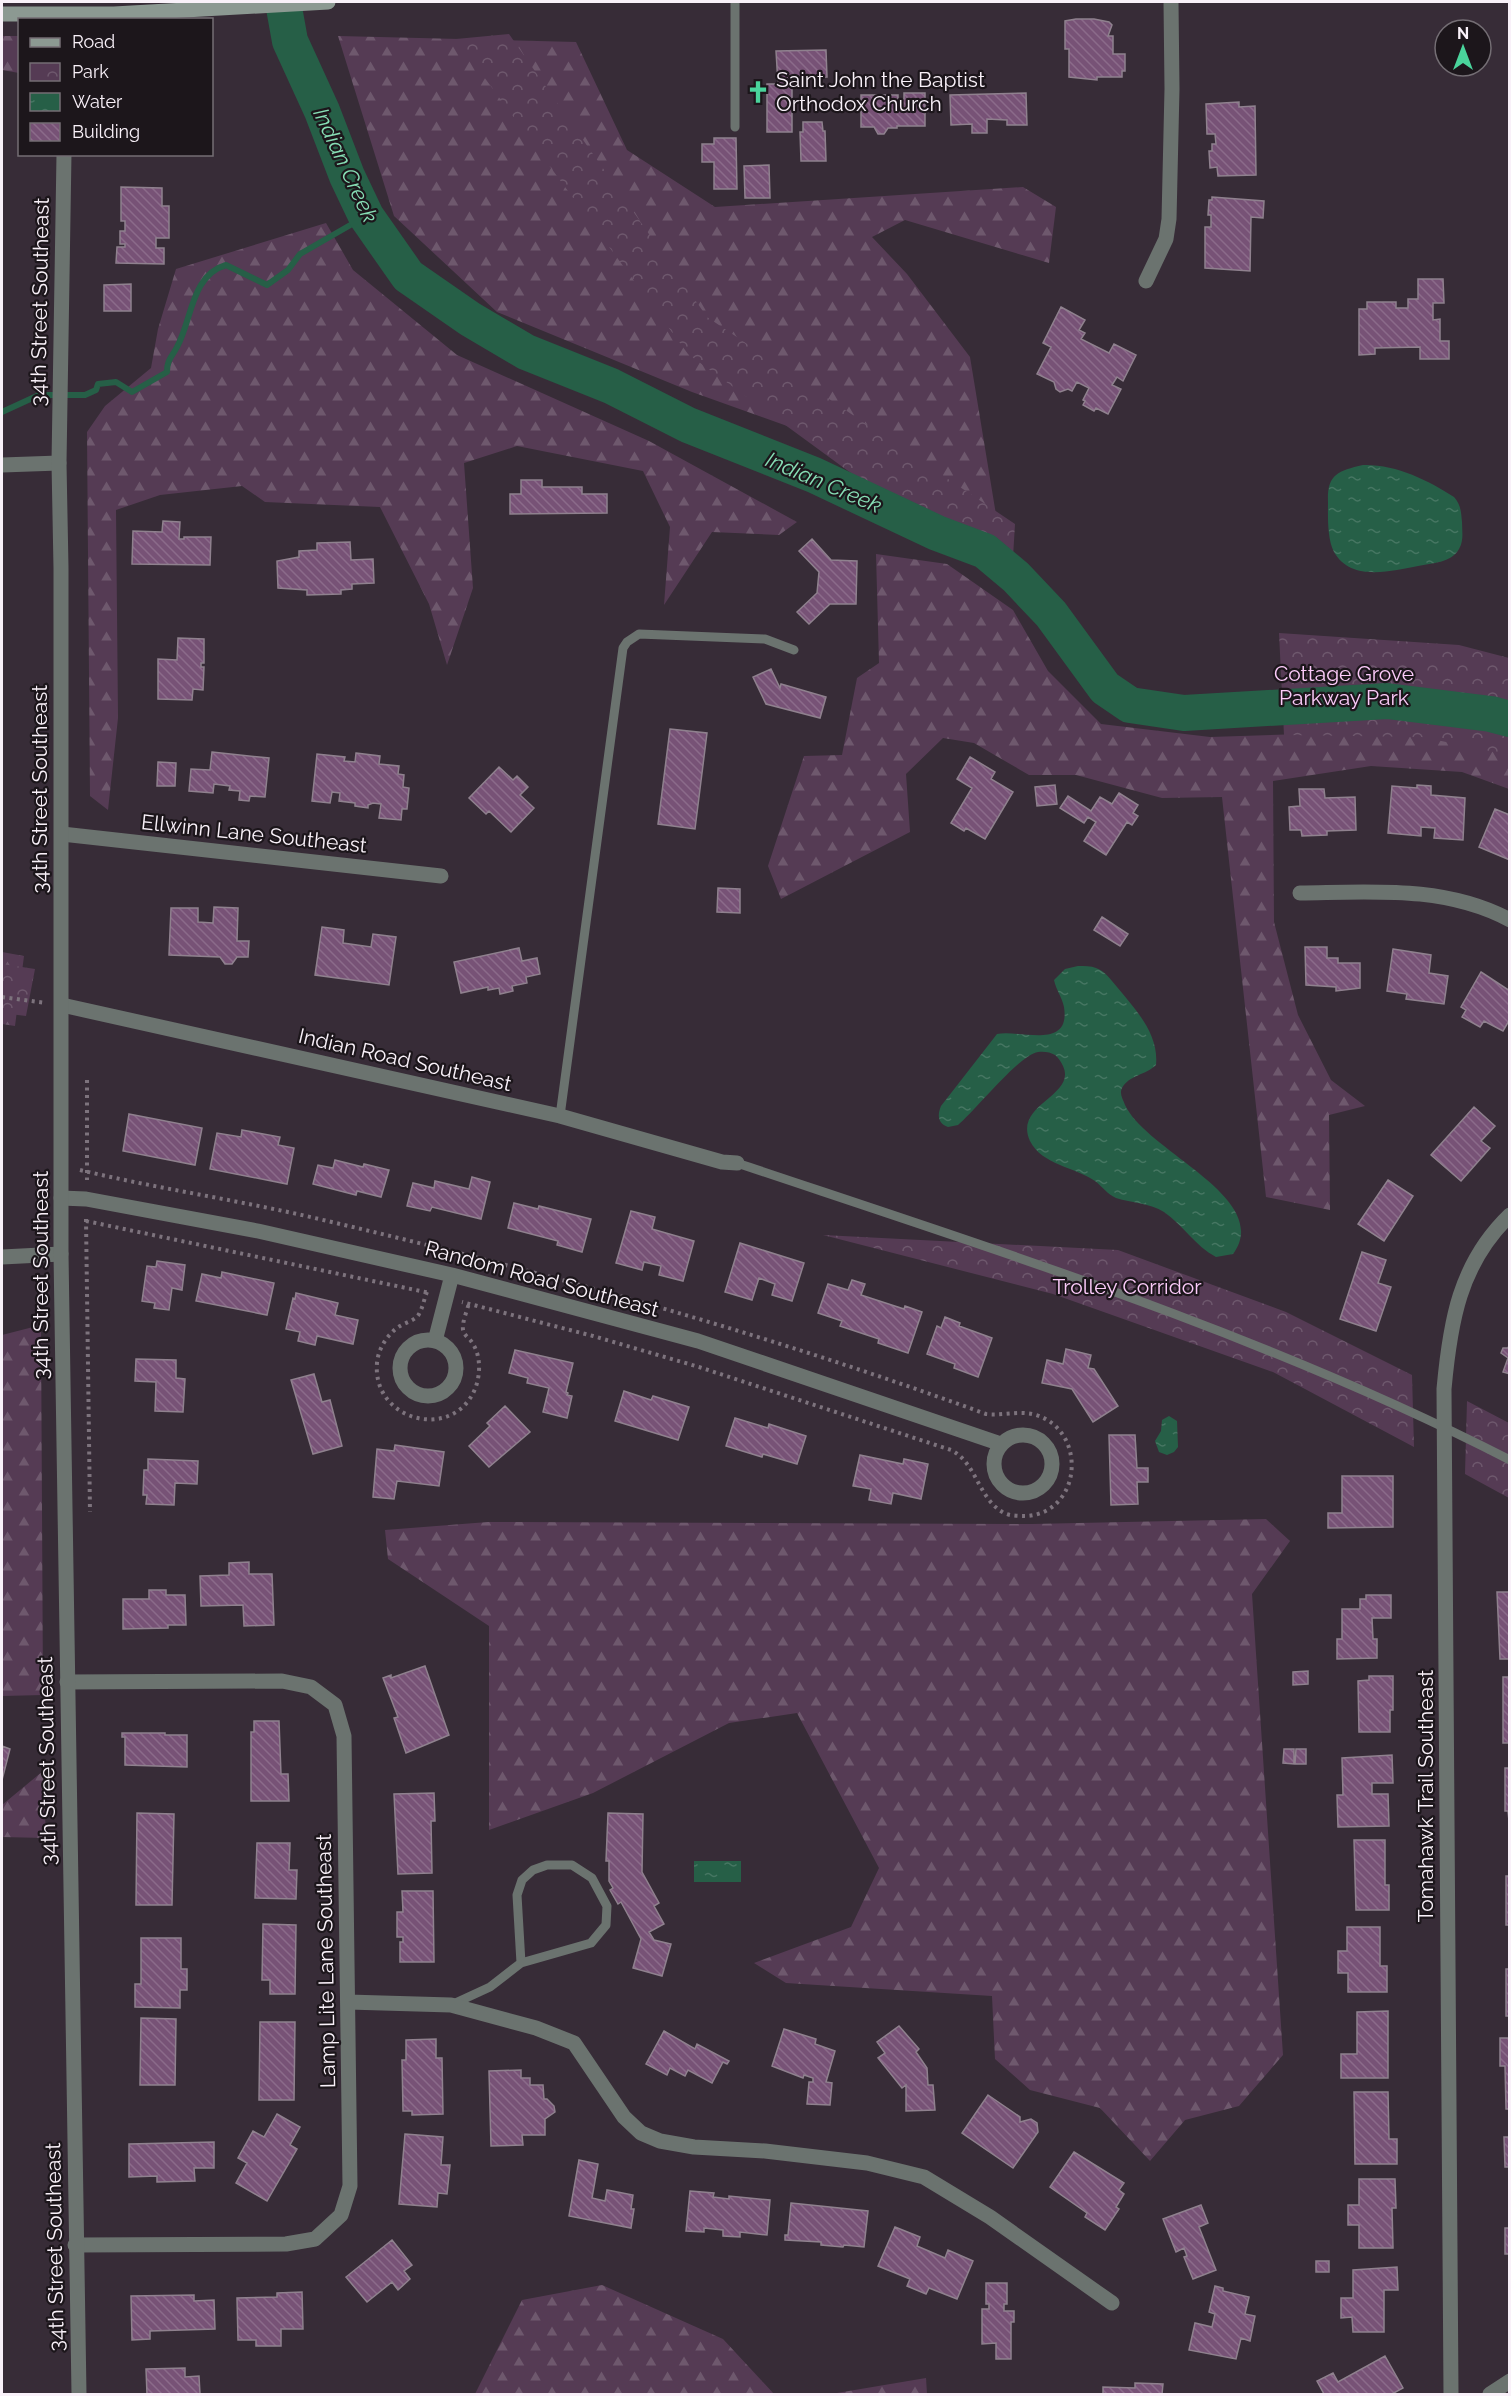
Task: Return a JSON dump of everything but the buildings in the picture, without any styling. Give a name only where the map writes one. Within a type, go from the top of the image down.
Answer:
[{"type":"main road","points":[[2,14],[66,18],[328,2]]},
{"type":"street","points":[[1146,281],[1166,240],[1169,219],[1172,89],[1171,2]]},
{"type":"street","name":"34th Street Southeast","points":[[64,156],[59,463],[62,834],[61,1254],[79,2394]]},
{"type":"street","points":[[2,465],[59,463]]},
{"type":"street","name":"Ellwinn Lane Southeast","points":[[62,834],[441,876]]},
{"type":"street","points":[[1300,893],[1399,891],[1447,897],[1496,913],[1509,920]]},
{"type":"street","name":"Indian Road Southeast","points":[[62,1005],[560,1116],[722,1162],[737,1163]]},
{"type":"street","name":"Random Road Southeast","points":[[61,1198],[86,1199],[258,1231],[452,1275],[698,1341],[1001,1444]]},
{"type":"street","name":"Tomahawk Trail Southeast","points":[[1451,2394],[1444,1389],[1449,1336],[1461,1287],[1484,1246],[1508,1219]]},
{"type":"street","points":[[2,1257],[61,1254]]},
{"type":"street","points":[[435,1341],[452,1275]]},
{"type":"street","name":"Lamp Lite Lane Southeast","points":[[67,1682],[282,1681],[310,1687],[335,1705],[344,1736],[348,2002],[350,2186],[341,2215],[315,2239],[286,2244],[75,2245]]},
{"type":"street","points":[[348,2002],[452,2005],[536,2028],[574,2043],[624,2117],[641,2133],[660,2141],[694,2147],[765,2151],[867,2163],[924,2177],[990,2217],[1112,2303]]},
{"type":"street","points":[[1490,2394],[1509,2381]]},
{"type":"lane","points":[[735,2],[735,127]]},
{"type":"lane","points":[[560,1116],[623,648],[627,642],[639,634],[765,639],[794,650]]},
{"type":"lane","points":[[737,1163],[1075,1277],[1342,1380],[1445,1427],[1509,1461]]},
{"type":"lane","points":[[452,2005],[490,1987],[521,1963],[591,1943],[606,1925],[607,1905],[592,1878],[572,1864],[540,1867],[522,1880],[517,1895],[521,1963]]},
{"type":"path","points":[[2,997],[62,1005]]},
{"type":"path","points":[[87,1080],[87,1180]]},
{"type":"path","points":[[90,1512],[86,1218],[428,1292],[419,1314],[397,1328],[385,1341],[380,1350],[376,1369],[380,1390],[387,1400],[403,1414],[426,1420],[457,1412],[471,1397],[476,1387],[479,1363],[474,1346],[465,1335],[463,1328],[471,1296]]},
{"type":"green space","points":[[509,34],[707,317],[1015,524],[1011,590],[688,354],[456,39]]},
{"type":"green space","points":[[2,36],[18,36],[18,73],[2,70]]},
{"type":"green space","points":[[338,36],[576,42],[627,150],[715,207],[1023,187],[1056,207],[1049,263],[905,220],[872,237],[907,274],[970,357],[1000,539],[868,455],[692,392],[497,312],[394,216]]},
{"type":"green space","points":[[326,223],[353,270],[457,355],[649,441],[797,522],[779,535],[712,532],[664,605],[670,527],[643,471],[517,446],[464,463],[473,588],[447,665],[429,604],[380,507],[265,502],[242,486],[160,495],[116,510],[118,718],[108,810],[90,796],[87,432],[105,406],[151,368],[158,329],[176,269]]},
{"type":"green space","points":[[876,554],[947,564],[1013,610],[1048,671],[1101,724],[1210,737],[1430,730],[1509,753],[1509,789],[1462,772],[1371,766],[1273,781],[1274,922],[1298,1015],[1331,1080],[1365,1106],[1329,1115],[1330,1210],[1266,1197],[1222,797],[1162,798],[1076,775],[1029,775],[974,743],[943,738],[906,774],[910,832],[781,899],[768,866],[804,756],[842,755],[857,678],[879,663]]},
{"type":"green space","name":"Cottage Grove Parkway Park","points":[[1279,633],[1459,645],[1509,658],[1509,755],[1422,737],[1284,735]]},
{"type":"green space","points":[[2,952],[24,956],[15,1026],[2,1024]]},
{"type":"green space","points":[[2,964],[35,969],[26,1016],[2,1013]]},
{"type":"green space","name":"Trolley Corridor","points":[[823,1235],[1118,1250],[1286,1312],[1412,1375],[1414,1447],[1273,1372],[1053,1294]]},
{"type":"green space","points":[[41,1325],[43,1695],[2,1696],[2,1335]]},
{"type":"green space","points":[[1467,1401],[1509,1423],[1509,1498],[1465,1474]]},
{"type":"green space","points":[[1266,1519],[1290,1541],[1252,1594],[1283,2055],[1239,2106],[1185,2120],[1150,2161],[1100,2108],[1030,2090],[995,2059],[992,1996],[786,1983],[754,1963],[851,1927],[879,1868],[797,1713],[729,1723],[593,1793],[489,1830],[489,1626],[388,1559],[385,1530],[488,1522],[1032,1524]]},
{"type":"green space","points":[[43,1771],[46,1838],[2,1837],[2,1805]]},
{"type":"green space","points":[[602,2285],[723,2339],[774,2394],[475,2394],[522,2300]]},
{"type":"green space","points":[[926,2378],[927,2394],[831,2394]]},
{"type":"water","points":[[1363,465],[1387,467],[1411,474],[1454,497],[1460,509],[1462,522],[1461,546],[1456,554],[1441,562],[1384,572],[1361,571],[1350,568],[1341,561],[1334,552],[1329,534],[1329,486],[1340,472]]},
{"type":"water","points":[[1078,966],[1094,967],[1105,973],[1145,1023],[1154,1043],[1156,1065],[1125,1084],[1121,1090],[1122,1099],[1138,1123],[1203,1176],[1223,1195],[1237,1214],[1241,1233],[1233,1254],[1216,1257],[1159,1209],[1116,1198],[1087,1176],[1051,1161],[1035,1149],[1030,1141],[1027,1128],[1030,1118],[1061,1085],[1065,1076],[1058,1057],[1053,1054],[1038,1052],[1030,1055],[958,1125],[948,1127],[940,1121],[941,1106],[997,1034],[1041,1035],[1052,1034],[1060,1029],[1064,1021],[1064,1007],[1054,980],[1065,969]]},
{"type":"water","points":[[1169,1416],[1177,1421],[1178,1447],[1167,1455],[1159,1452],[1155,1441],[1161,1431],[1162,1420]]},
{"type":"water","points":[[694,1861],[741,1861],[741,1882],[694,1882]]},
{"type":"waterway","name":"Indian Creek","points":[[283,2],[290,41],[322,111],[347,176],[366,216],[408,276],[470,319],[526,352],[611,386],[688,425],[814,475],[937,533],[985,551],[1016,577],[1051,614],[1105,688],[1130,705],[1184,713],[1387,701],[1491,714],[1510,719]]},
{"type":"waterway","points":[[2,412],[39,395],[85,395],[96,390],[98,384],[116,382],[132,392],[167,372],[169,361],[182,336],[199,288],[214,270],[226,265],[267,285],[288,270],[300,254],[366,216]]},
{"type":"place","name":"Saint John the Baptist Orthodox Church","points":[[758,92]]}]
